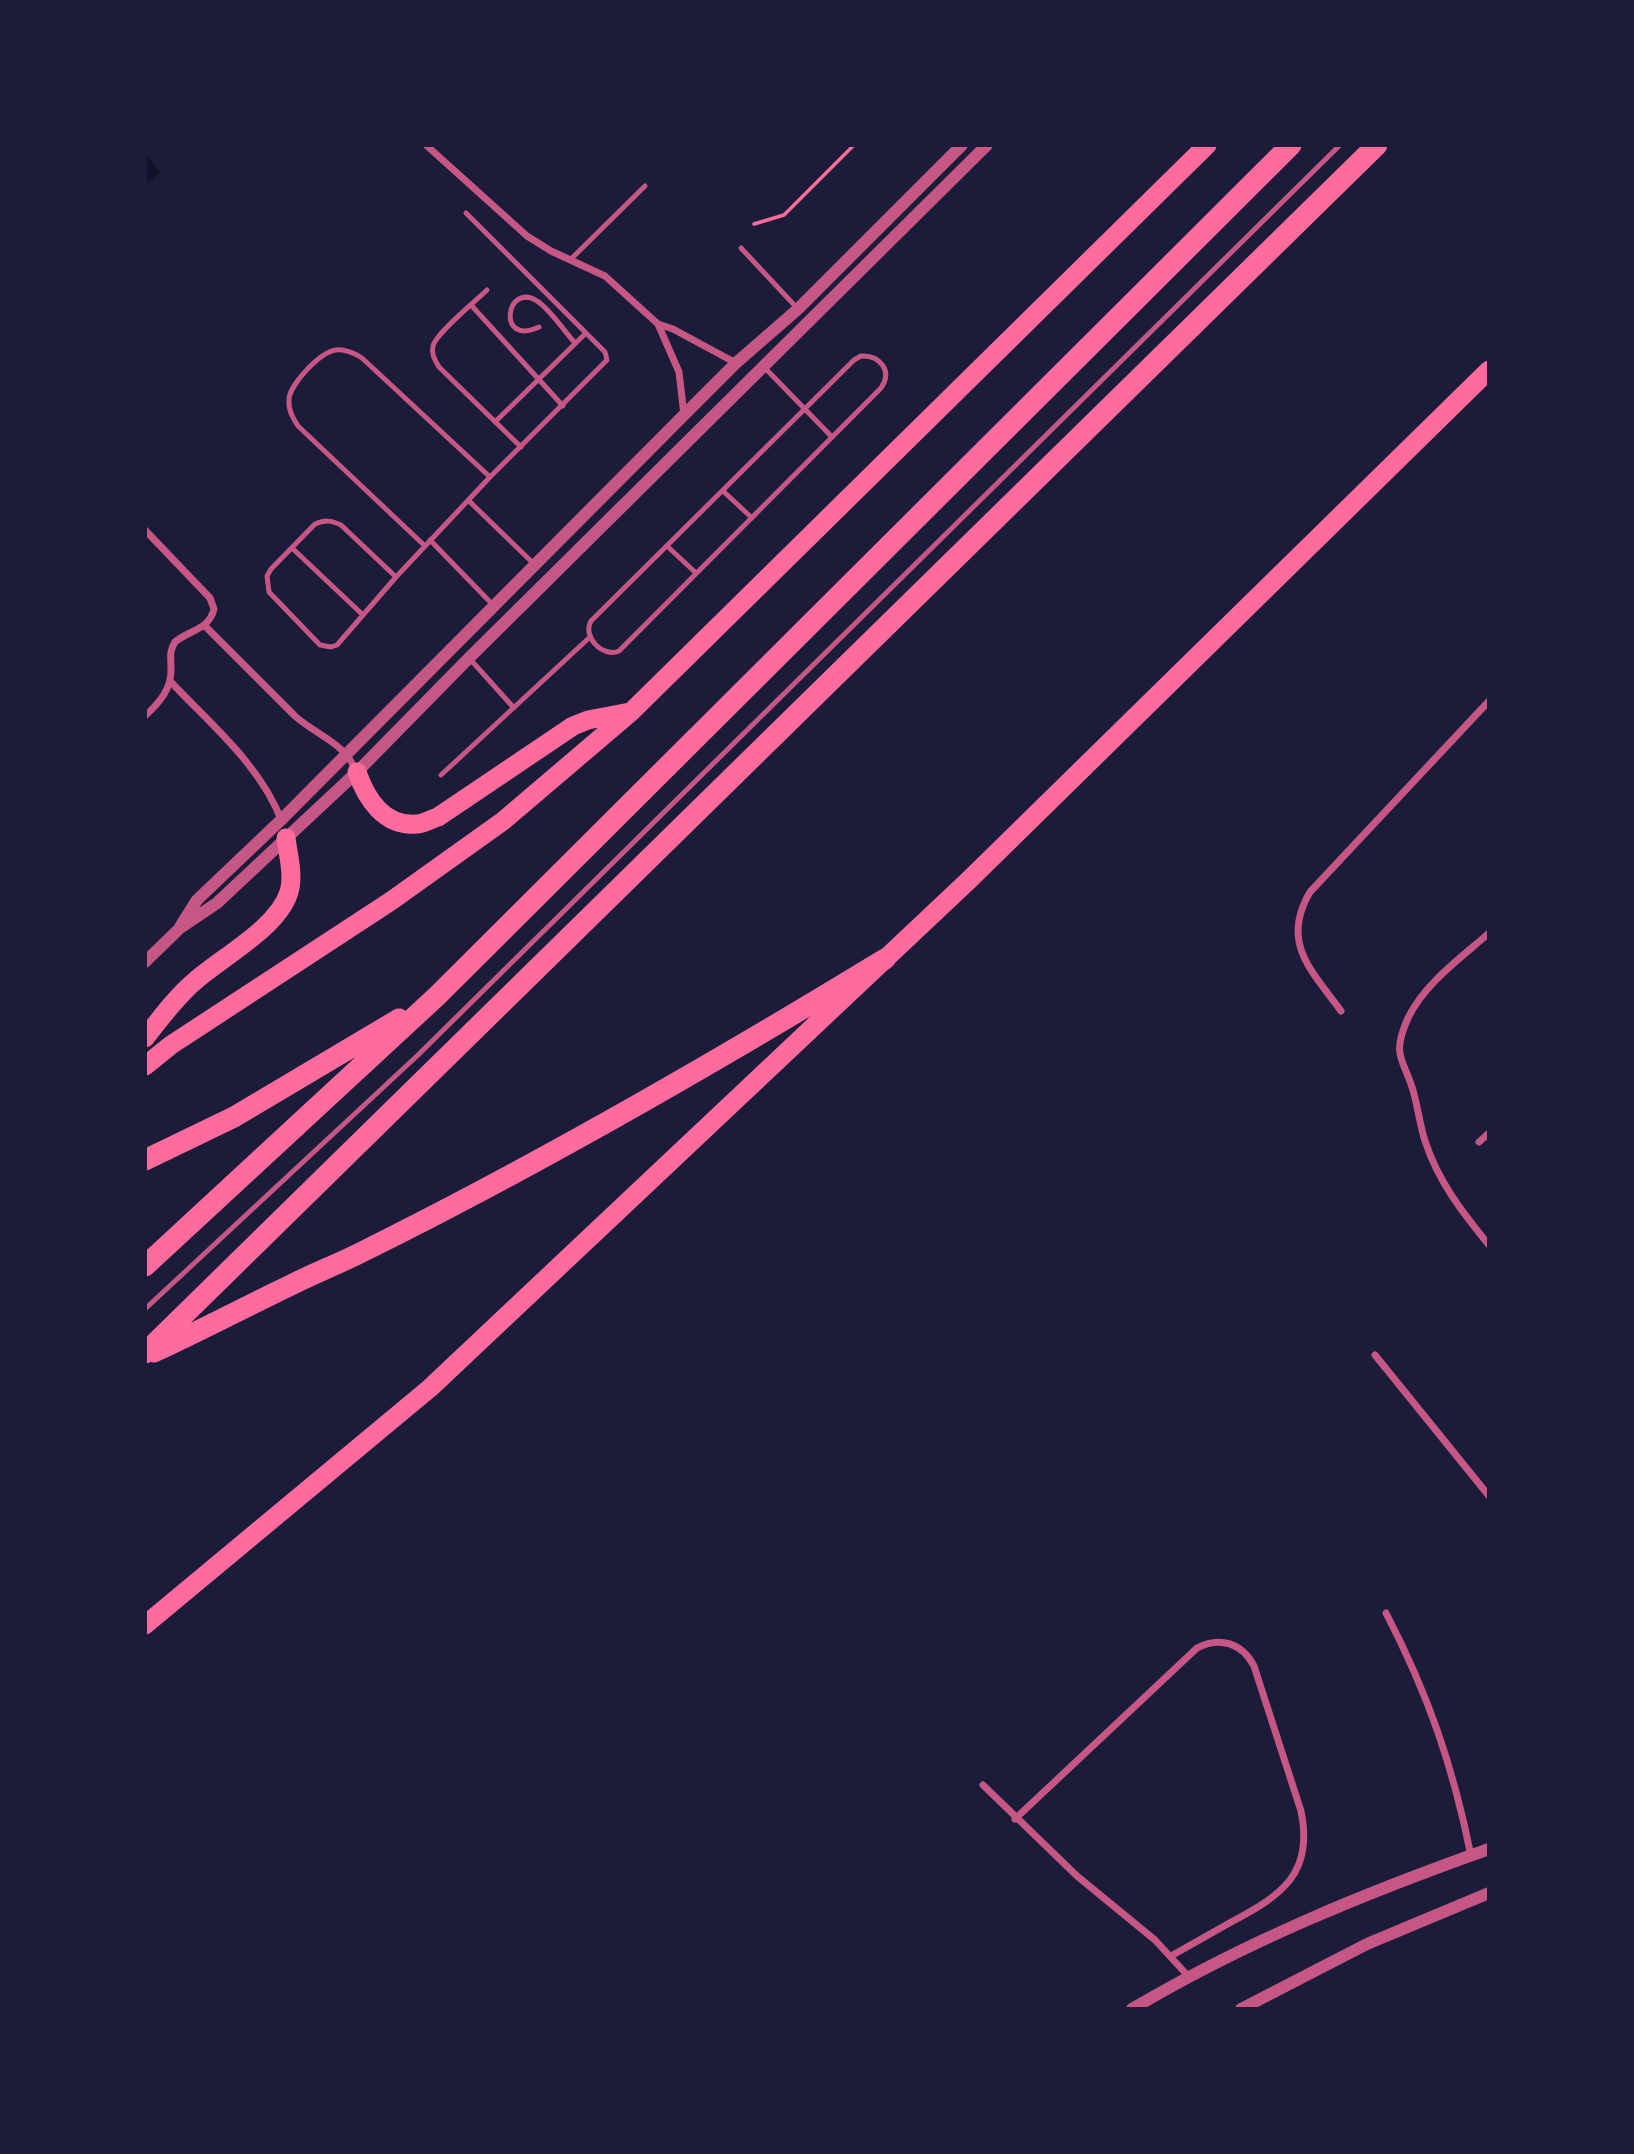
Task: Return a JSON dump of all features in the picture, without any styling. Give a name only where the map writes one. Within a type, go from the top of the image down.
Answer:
[{"type":"highway","points":[[145,1066],[171,1045],[391,901],[503,821],[631,712],[1206,145]]},
{"type":"highway","points":[[145,1266],[437,996],[1291,145]]},
{"type":"highway","points":[[145,1355],[1377,145]]},
{"type":"highway","points":[[145,1625],[430,1388],[885,960],[1489,370]]},
{"type":"highway","points":[[357,772],[371,802],[385,816],[417,825],[438,817],[573,726],[587,720],[631,712]]},
{"type":"highway","points":[[145,1038],[193,982],[262,928],[282,906],[289,891],[291,874],[283,829]]},
{"type":"highway","points":[[145,1355],[216,1324],[368,1249],[580,1137],[730,1054],[885,960]]},
{"type":"highway","points":[[145,1160],[234,1117],[437,996]]},
{"type":"street","points":[[426,145],[519,230],[551,251],[606,276],[658,324],[679,372],[684,415],[697,431]]},
{"type":"street","points":[[145,962],[180,928],[208,910],[283,829],[346,753],[736,363],[798,309],[962,145]]},
{"type":"street","points":[[180,928],[197,900],[357,772],[987,145]]},
{"type":"street","points":[[658,324],[673,329],[736,363]]},
{"type":"street","points":[[145,530],[213,603],[213,615],[204,625],[181,637],[171,647],[170,681],[164,697],[145,716]]},
{"type":"street","points":[[204,625],[307,727],[346,753],[357,772]]},
{"type":"street","points":[[170,681],[257,774],[271,796],[283,829]]},
{"type":"street","points":[[1341,1011],[1302,956],[1297,941],[1297,928],[1304,903],[1310,892],[1489,701]]},
{"type":"street","points":[[1489,933],[1441,976],[1416,1003],[1404,1030],[1399,1052],[1413,1090],[1433,1162],[1454,1200],[1489,1245]]},
{"type":"street","points":[[1479,1142],[1489,1133]]},
{"type":"street","points":[[1374,1354],[1489,1496]]},
{"type":"street","points":[[1386,1614],[1410,1659],[1430,1707],[1457,1793],[1471,1856]]},
{"type":"street","points":[[1016,1819],[1197,1648],[1221,1642],[1230,1643],[1245,1651],[1254,1666],[1301,1811],[1305,1836],[1303,1849],[1288,1884],[1269,1901],[1171,1956]]},
{"type":"street","points":[[983,1785],[1077,1876],[1139,1925],[1189,1977]]},
{"type":"street","points":[[1132,2009],[1271,1935],[1332,1908],[1489,1849]]},
{"type":"street","points":[[1241,2009],[1367,1944],[1489,1893]]},
{"type":"lane","points":[[145,1309],[418,1055],[1340,145]]},
{"type":"lane","points":[[571,259],[645,186]]},
{"type":"lane","points":[[397,578],[341,525],[324,521],[315,524],[271,569],[267,584],[269,592],[320,645],[337,645],[397,578],[430,540],[607,360],[605,352],[586,332],[466,213]]},
{"type":"lane","points":[[741,247],[798,309]]},
{"type":"lane","points":[[487,290],[439,336],[433,346],[433,357],[439,367],[520,447]]},
{"type":"lane","points":[[540,327],[529,332],[518,330],[510,321],[510,310],[517,300],[527,297],[538,301],[575,343]]},
{"type":"lane","points":[[471,305],[563,406]]},
{"type":"lane","points":[[495,422],[586,332]]},
{"type":"lane","points":[[425,546],[298,426],[291,415],[291,388],[322,356],[335,350],[349,351],[362,358],[490,477]]},
{"type":"lane","points":[[861,356],[876,358],[884,365],[886,382],[881,388],[619,651],[604,651],[590,637],[588,626],[591,621],[804,409],[861,356]]},
{"type":"lane","points":[[763,366],[832,438]]},
{"type":"lane","points":[[723,491],[752,518]]},
{"type":"lane","points":[[468,500],[534,564]]},
{"type":"lane","points":[[430,540],[494,606]]},
{"type":"lane","points":[[667,546],[696,573]]},
{"type":"lane","points":[[292,548],[363,615]]},
{"type":"lane","points":[[441,775],[590,637]]},
{"type":"lane","points":[[469,658],[514,708]]},
{"type":"path","points":[[754,224],[784,215],[854,145]]},
{"type":"shaded area","points":[[145,154],[160,172],[145,187]]}]
